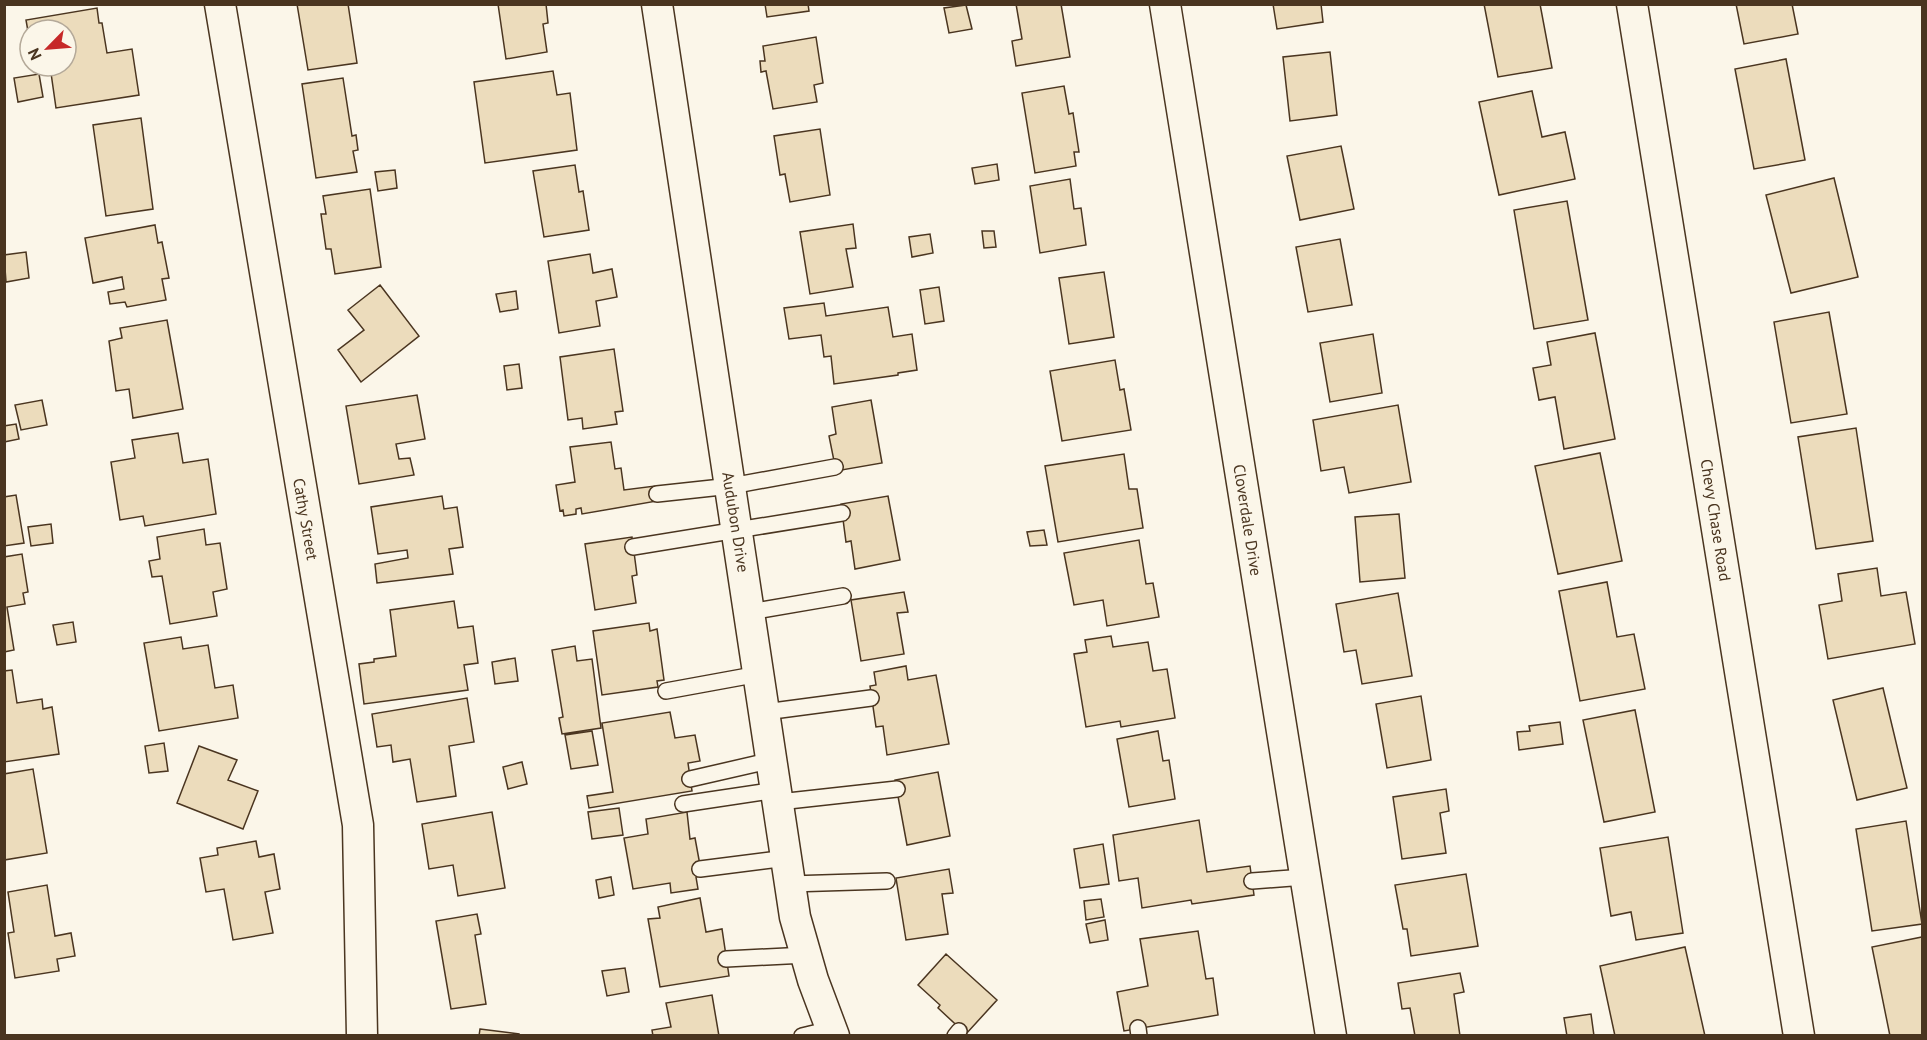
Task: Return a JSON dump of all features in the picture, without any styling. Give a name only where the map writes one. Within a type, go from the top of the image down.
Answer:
[{"type":"street","name":"Cathy Street","points":[[220,4],[358,825],[362,1035]]},
{"type":"street","name":"Audubon Drive","points":[[657,4],[795,917],[833,1032]]},
{"type":"street","name":"Cloverdale Drive","points":[[1165,4],[1331,1035]]},
{"type":"street","name":"Chevy Chase Road","points":[[1632,4],[1799,1035]]},
{"type":"lane","points":[[657,494],[731,486],[835,467]]},
{"type":"lane","points":[[633,547],[842,513]]},
{"type":"lane","points":[[750,612],[843,596]]},
{"type":"lane","points":[[666,691],[759,674]]},
{"type":"lane","points":[[765,712],[871,698]]},
{"type":"lane","points":[[690,779],[773,760]]},
{"type":"lane","points":[[683,804],[897,789]]},
{"type":"lane","points":[[700,869],[789,871],[888,881]]},
{"type":"lane","points":[[1252,881],[1305,877]]},
{"type":"lane","points":[[726,959],[806,956]]},
{"type":"lane","points":[[802,1035],[833,1032]]},
{"type":"building","points":[[297,4],[348,4],[357,63],[308,70]]},
{"type":"building","points":[[498,4],[546,4],[548,23],[543,24],[547,52],[506,59]]},
{"type":"building","points":[[765,4],[808,4],[809,11],[767,17]]},
{"type":"building","points":[[1016,4],[1061,4],[1070,57],[1016,66],[1012,41],[1022,39]]},
{"type":"building","points":[[1273,4],[1321,4],[1323,22],[1277,29]]},
{"type":"building","points":[[1484,4],[1540,4],[1552,68],[1498,77]]},
{"type":"building","points":[[1736,4],[1792,4],[1798,34],[1744,44]]},
{"type":"building","points":[[966,5],[972,29],[949,33],[944,8]]},
{"type":"building","points":[[97,8],[107,53],[132,49],[139,95],[56,108],[52,78],[78,78],[78,18],[38,18]]},
{"type":"building","points":[[816,37],[823,83],[814,85],[817,102],[773,109],[766,71],[761,72],[760,61],[765,61],[763,46]]},
{"type":"building","points":[[1330,52],[1337,115],[1290,121],[1283,57]]},
{"type":"building","points":[[1786,59],[1805,160],[1754,169],[1735,69]]},
{"type":"building","points":[[553,71],[557,95],[570,93],[577,150],[485,163],[474,82]]},
{"type":"building","points":[[14,78],[40,78],[43,97],[18,102]]},
{"type":"building","points":[[343,78],[352,136],[356,135],[358,150],[353,151],[357,172],[316,178],[302,84]]},
{"type":"building","points":[[1064,86],[1069,114],[1073,113],[1079,152],[1074,152],[1076,166],[1035,173],[1022,93]]},
{"type":"building","points":[[1532,91],[1542,137],[1565,132],[1575,179],[1499,195],[1479,102]]},
{"type":"building","points":[[141,118],[153,209],[106,216],[93,125]]},
{"type":"building","points":[[820,129],[830,195],[790,202],[785,174],[780,175],[774,136]]},
{"type":"building","points":[[1341,146],[1354,209],[1300,220],[1287,156]]},
{"type":"building","points":[[997,164],[999,180],[975,184],[972,168]]},
{"type":"building","points":[[575,165],[579,192],[583,191],[589,230],[544,237],[533,171]]},
{"type":"building","points":[[395,170],[397,188],[378,191],[375,172]]},
{"type":"building","points":[[1834,178],[1858,277],[1791,293],[1766,195]]},
{"type":"building","points":[[1070,179],[1074,209],[1081,208],[1086,245],[1040,253],[1030,186]]},
{"type":"building","points":[[370,189],[381,267],[335,274],[331,249],[326,249],[321,214],[326,214],[323,196]]},
{"type":"building","points":[[1567,201],[1588,320],[1534,329],[1514,210]]},
{"type":"building","points":[[853,224],[856,248],[846,249],[853,287],[810,294],[800,232]]},
{"type":"building","points":[[155,225],[158,243],[162,242],[169,278],[162,279],[166,300],[127,307],[125,302],[110,304],[108,292],[124,289],[122,277],[93,283],[85,238]]},
{"type":"building","points":[[982,231],[994,231],[996,247],[984,248]]},
{"type":"building","points":[[930,234],[933,253],[912,257],[909,237]]},
{"type":"building","points":[[1340,239],[1352,305],[1308,312],[1296,247]]},
{"type":"building","points":[[26,252],[29,278],[6,282],[4,255]]},
{"type":"building","points":[[590,254],[593,273],[612,269],[617,297],[596,301],[600,326],[559,333],[548,261]]},
{"type":"building","points":[[1104,272],[1114,337],[1069,344],[1059,278]]},
{"type":"building","points":[[380,285],[419,336],[361,382],[338,350],[364,330],[348,310]]},
{"type":"building","points":[[939,287],[944,321],[925,324],[920,290]]},
{"type":"building","points":[[516,291],[518,309],[500,312],[496,294]]},
{"type":"building","points":[[824,303],[826,316],[888,307],[893,337],[912,334],[917,370],[834,384],[831,356],[824,357],[821,335],[789,339],[784,308]]},
{"type":"building","points":[[1829,312],[1847,414],[1791,423],[1774,322]]},
{"type":"building","points":[[167,320],[183,409],[133,418],[129,389],[116,391],[109,341],[122,338],[120,328]]},
{"type":"building","points":[[1595,333],[1615,439],[1564,449],[1555,397],[1539,400],[1533,368],[1551,365],[1547,342]]},
{"type":"building","points":[[1373,334],[1382,393],[1330,402],[1320,343]]},
{"type":"building","points":[[614,349],[623,411],[615,412],[617,424],[583,429],[582,418],[568,420],[560,357]]},
{"type":"building","points":[[1115,360],[1120,390],[1124,389],[1131,430],[1062,441],[1050,371]]},
{"type":"building","points":[[519,364],[522,388],[507,390],[504,366]]},
{"type":"building","points":[[417,395],[425,439],[396,444],[399,459],[410,458],[414,475],[359,484],[346,406]]},
{"type":"building","points":[[42,400],[47,425],[21,430],[15,405]]},
{"type":"building","points":[[871,400],[882,463],[836,471],[829,436],[836,434],[832,407]]},
{"type":"building","points":[[1398,405],[1411,482],[1349,493],[1344,467],[1321,471],[1313,420]]},
{"type":"building","points":[[16,424],[19,439],[4,442],[4,426]]},
{"type":"building","points":[[1856,428],[1873,541],[1816,549],[1798,437]]},
{"type":"building","points":[[178,433],[183,463],[208,459],[216,514],[145,526],[143,516],[120,520],[111,462],[135,458],[132,440]]},
{"type":"building","points":[[611,442],[615,469],[621,468],[624,490],[655,486],[657,501],[582,514],[581,508],[576,509],[576,514],[564,516],[563,510],[560,511],[556,485],[575,482],[570,447]]},
{"type":"building","points":[[1600,453],[1622,561],[1558,574],[1535,466]]},
{"type":"building","points":[[1124,454],[1129,489],[1137,489],[1143,528],[1058,542],[1045,466]]},
{"type":"building","points":[[16,495],[24,543],[4,546],[4,497]]},
{"type":"building","points":[[442,496],[444,509],[457,507],[463,547],[449,549],[453,574],[377,583],[375,564],[408,558],[407,550],[378,554],[371,507]]},
{"type":"building","points":[[888,496],[900,560],[855,569],[851,541],[846,542],[841,504]]},
{"type":"building","points":[[1399,514],[1405,578],[1360,582],[1355,517]]},
{"type":"building","points":[[51,524],[53,543],[31,546],[28,527]]},
{"type":"building","points":[[204,529],[206,545],[220,543],[227,589],[213,592],[217,616],[170,624],[162,576],[152,577],[149,561],[160,559],[157,537]]},
{"type":"building","points":[[1044,530],[1047,545],[1030,546],[1027,532]]},
{"type":"building","points":[[632,537],[637,575],[632,576],[636,603],[595,610],[585,544]]},
{"type":"building","points":[[1139,540],[1146,584],[1153,583],[1159,617],[1107,626],[1103,600],[1074,605],[1064,553]]},
{"type":"building","points":[[22,554],[28,592],[23,593],[25,604],[7,607],[14,650],[4,652],[4,557]]},
{"type":"building","points":[[1877,568],[1881,596],[1906,592],[1915,644],[1828,659],[1819,605],[1842,601],[1838,574]]},
{"type":"building","points":[[1607,582],[1617,637],[1634,634],[1645,689],[1580,701],[1559,591]]},
{"type":"building","points":[[904,592],[908,612],[897,613],[904,654],[861,661],[851,600]]},
{"type":"building","points":[[1398,593],[1412,676],[1362,684],[1356,650],[1344,652],[1336,604]]},
{"type":"building","points":[[454,601],[458,628],[473,626],[478,663],[464,665],[468,690],[364,704],[359,664],[396,656],[390,610]]},
{"type":"building","points":[[73,622],[76,642],[57,645],[53,625]]},
{"type":"building","points":[[649,623],[650,631],[657,629],[664,680],[657,681],[658,687],[602,695],[593,631]]},
{"type":"building","points":[[1111,636],[1113,647],[1148,642],[1153,671],[1167,669],[1175,718],[1121,727],[1120,721],[1086,727],[1074,654],[1087,652],[1085,640]]},
{"type":"building","points":[[181,637],[183,649],[208,645],[215,688],[233,685],[238,718],[159,731],[144,643]]},
{"type":"building","points":[[575,646],[577,661],[592,659],[601,728],[562,734],[559,718],[563,717],[552,650]]},
{"type":"building","points":[[515,658],[518,681],[495,684],[492,662]]},
{"type":"building","points":[[906,666],[908,680],[936,675],[949,744],[887,755],[883,726],[876,727],[870,686],[876,685],[874,672]]},
{"type":"building","points":[[12,670],[17,703],[42,699],[43,709],[52,707],[59,754],[4,762],[4,671]]},
{"type":"building","points":[[1883,688],[1907,788],[1857,800],[1833,700]]},
{"type":"building","points":[[1421,696],[1431,760],[1387,768],[1376,704]]},
{"type":"building","points":[[467,698],[474,742],[449,746],[456,796],[417,802],[410,759],[393,762],[391,745],[377,747],[372,714]]},
{"type":"building","points":[[1635,710],[1655,812],[1604,822],[1583,720]]},
{"type":"building","points":[[670,712],[675,738],[695,735],[700,761],[688,763],[692,791],[589,808],[587,796],[613,792],[602,723]]},
{"type":"building","points":[[1560,722],[1563,744],[1519,750],[1517,732],[1530,731],[1529,726]]},
{"type":"building","points":[[592,731],[598,765],[571,769],[565,735]]},
{"type":"building","points":[[1158,731],[1163,761],[1169,760],[1175,799],[1129,807],[1117,739]]},
{"type":"building","points":[[164,743],[168,771],[149,773],[145,746]]},
{"type":"building","points":[[199,746],[237,760],[228,780],[258,791],[243,829],[177,803]]},
{"type":"building","points":[[522,762],[527,784],[508,789],[503,767]]},
{"type":"building","points":[[33,769],[47,853],[4,860],[4,774]]},
{"type":"building","points":[[938,772],[950,836],[907,845],[895,780]]},
{"type":"building","points":[[1446,789],[1449,811],[1440,813],[1446,853],[1402,859],[1393,797]]},
{"type":"building","points":[[619,808],[623,835],[592,839],[588,812]]},
{"type":"building","points":[[492,812],[505,888],[458,896],[453,865],[429,869],[422,824]]},
{"type":"building","points":[[687,812],[690,839],[695,838],[702,876],[696,877],[698,889],[671,893],[670,883],[633,889],[624,838],[648,834],[646,819]]},
{"type":"building","points":[[1199,820],[1207,872],[1250,866],[1254,895],[1192,904],[1191,900],[1142,908],[1138,878],[1119,881],[1113,835]]},
{"type":"building","points":[[1906,821],[1922,924],[1872,931],[1856,829]]},
{"type":"building","points":[[1668,837],[1683,933],[1636,940],[1631,912],[1611,916],[1600,848]]},
{"type":"building","points":[[256,841],[259,857],[274,854],[280,889],[265,892],[273,933],[233,940],[224,889],[206,892],[200,858],[218,855],[217,848]]},
{"type":"building","points":[[1103,844],[1109,884],[1080,888],[1074,849]]},
{"type":"building","points":[[949,869],[953,893],[942,894],[948,934],[906,940],[896,878]]},
{"type":"building","points":[[1466,874],[1478,946],[1411,956],[1407,929],[1403,929],[1395,885]]},
{"type":"building","points":[[611,877],[614,895],[599,898],[596,880]]},
{"type":"building","points":[[47,885],[55,936],[71,933],[75,956],[57,959],[59,971],[15,978],[8,933],[14,932],[8,892]]},
{"type":"building","points":[[700,898],[706,932],[722,929],[729,976],[660,987],[648,919],[660,918],[658,907]]},
{"type":"building","points":[[1101,899],[1104,917],[1086,920],[1084,901]]},
{"type":"building","points":[[477,914],[481,934],[475,935],[486,1004],[451,1009],[436,921]]},
{"type":"building","points":[[1105,920],[1108,940],[1090,943],[1086,924]]},
{"type":"building","points":[[1198,931],[1206,979],[1213,978],[1218,1015],[1124,1031],[1117,992],[1148,986],[1140,939]]},
{"type":"building","points":[[1922,937],[1922,1036],[1890,1036],[1872,947]]},
{"type":"building","points":[[1685,947],[1705,1036],[1615,1036],[1600,966]]},
{"type":"building","points":[[946,954],[997,1000],[966,1034],[938,1008],[940,1005],[918,985]]},
{"type":"building","points":[[625,968],[629,992],[607,996],[602,971]]},
{"type":"building","points":[[1460,973],[1464,992],[1454,994],[1460,1036],[1415,1036],[1410,1008],[1402,1009],[1398,983]]},
{"type":"building","points":[[712,995],[719,1036],[653,1036],[652,1030],[671,1027],[666,1003]]},
{"type":"building","points":[[1591,1014],[1594,1036],[1567,1036],[1564,1018]]},
{"type":"building","points":[[480,1029],[519,1034],[519,1036],[479,1036]]}]
